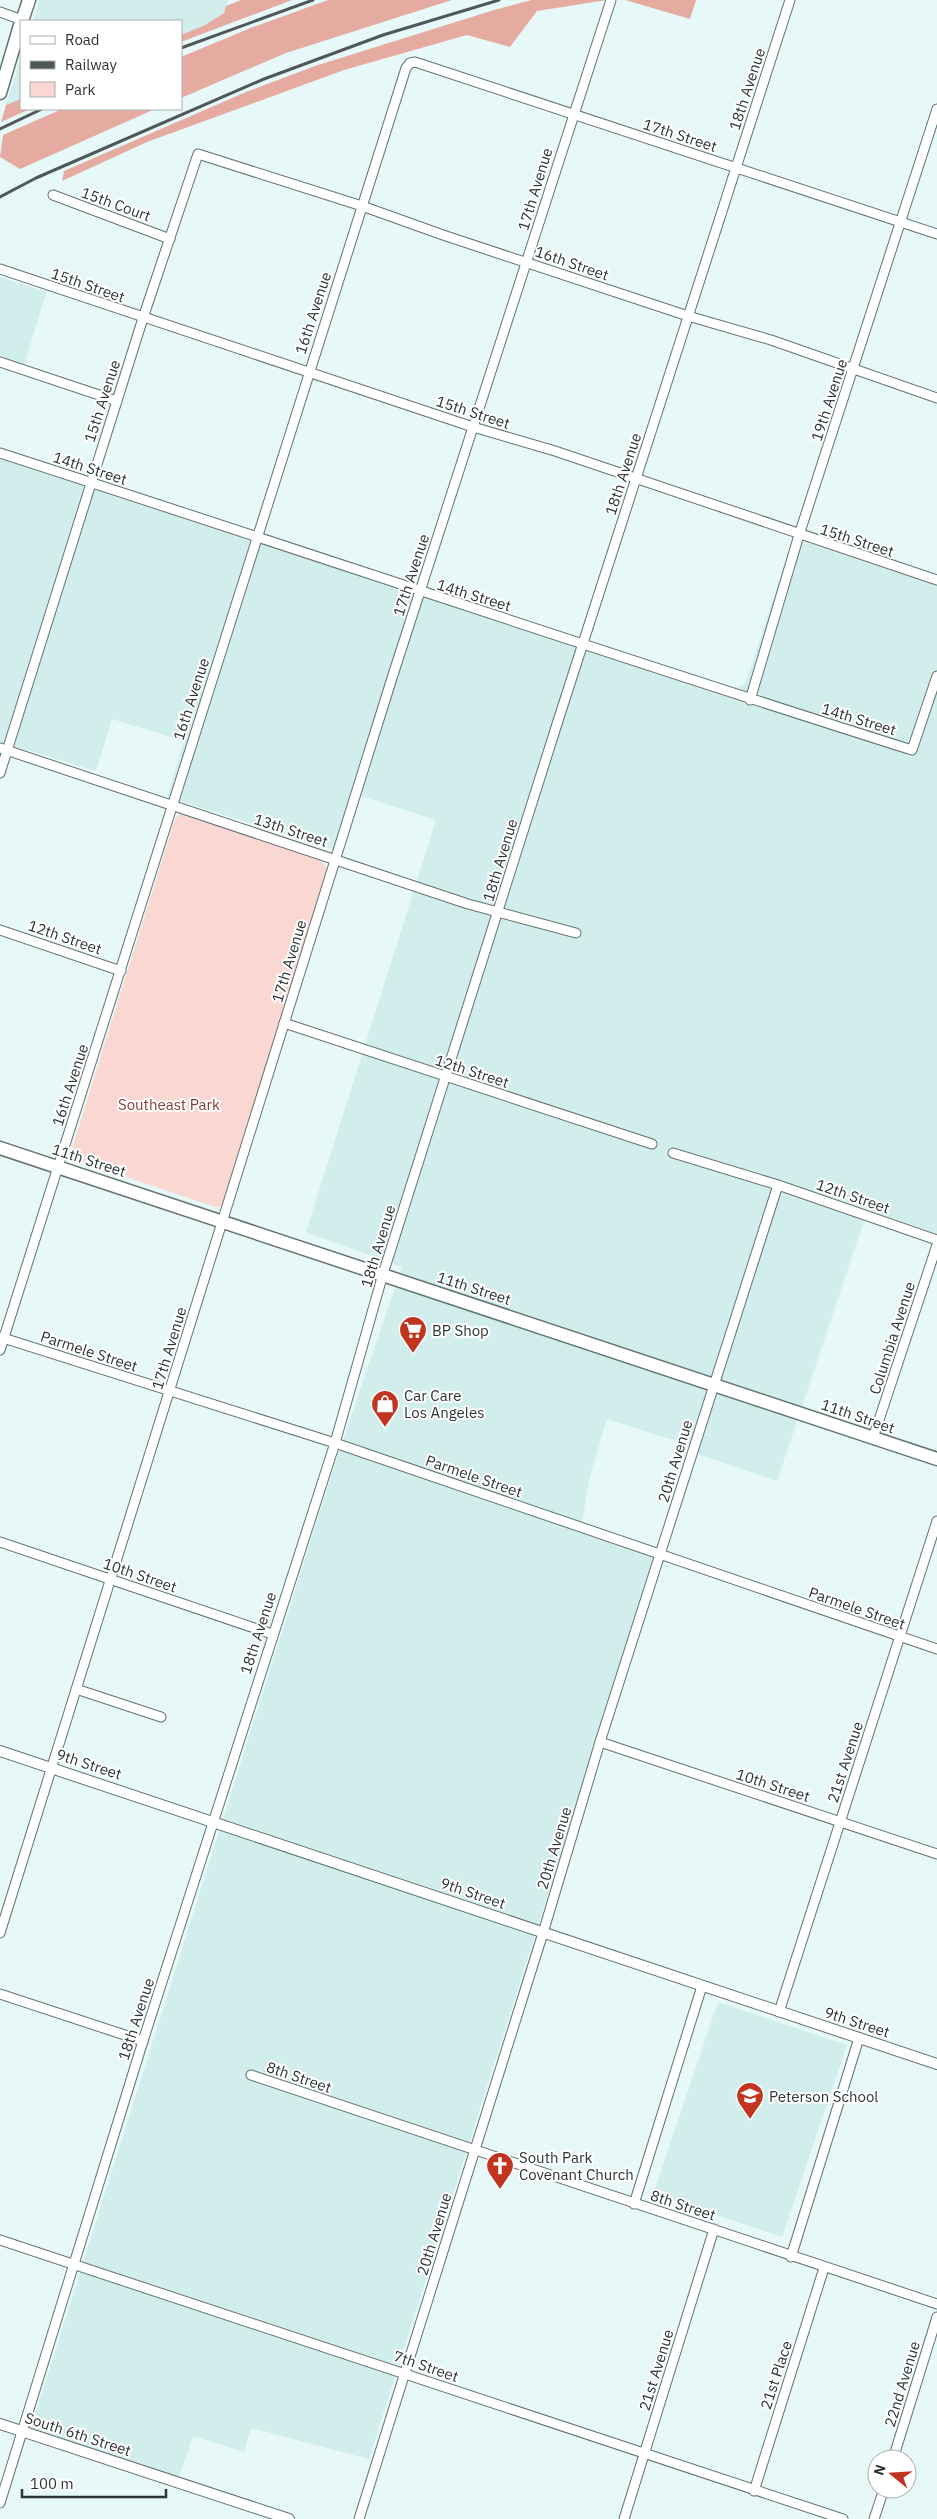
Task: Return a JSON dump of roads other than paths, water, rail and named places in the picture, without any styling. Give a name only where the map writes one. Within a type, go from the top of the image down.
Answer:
[{"type":"main road","points":[[22,20],[29,0]]},
{"type":"main road","points":[[0,93],[20,28]]},
{"type":"main road","name":"11th Street","points":[[0,1148],[937,1459]]},
{"type":"street","name":"17th Avenue","points":[[0,1932],[420,592],[611,0]]},
{"type":"street","name":"18th Avenue","points":[[0,2503],[272,1634],[335,1443],[383,1274],[582,645],[790,0]]},
{"type":"street","points":[[0,12],[20,20]]},
{"type":"street","name":"17th Street","points":[[415,62],[937,234]]},
{"type":"street","name":"16th Avenue","points":[[0,1350],[2,1338],[58,1167],[171,805],[406,68],[410,63],[415,62]]},
{"type":"street","name":"19th Avenue","points":[[750,700],[799,535],[937,110]]},
{"type":"street","name":"16th Street","points":[[198,154],[362,206],[688,316],[770,340],[937,398]]},
{"type":"street","name":"15th Avenue","points":[[0,773],[4,749],[198,154]]},
{"type":"street","name":"15th Court","points":[[53,195],[170,239]]},
{"type":"street","name":"15th Street","points":[[0,269],[143,318],[227,344],[308,373],[636,479],[937,580]]},
{"type":"street","points":[[0,362],[117,401]]},
{"type":"street","name":"14th Street","points":[[0,453],[750,700],[912,750],[937,676]]},
{"type":"street","name":"13th Street","points":[[4,749],[498,913],[576,933]]},
{"type":"street","name":"12th Street","points":[[0,930],[120,971]]},
{"type":"street","name":"12th Street","points":[[284,1023],[652,1144]]},
{"type":"street","name":"12th Street","points":[[673,1153],[778,1185],[937,1240]]},
{"type":"street","name":"20th Avenue","points":[[359,2519],[543,1933],[600,1742],[778,1185]]},
{"type":"street","name":"Columbia Avenue","points":[[873,1438],[937,1246]]},
{"type":"street","name":"Parmele Street","points":[[2,1338],[335,1443],[937,1649]]},
{"type":"street","name":"21st Avenue","points":[[779,2012],[937,1521]]},
{"type":"street","name":"10th Street","points":[[0,1542],[272,1634]]},
{"type":"street","points":[[76,1689],[161,1717]]},
{"type":"street","name":"10th Street","points":[[600,1742],[937,1854]]},
{"type":"street","name":"9th Street","points":[[0,1751],[937,2064]]},
{"type":"street","points":[[634,2204],[702,1986]]},
{"type":"street","points":[[0,1994],[144,2041]]},
{"type":"street","points":[[791,2257],[860,2038]]},
{"type":"street","name":"8th Street","points":[[250,2075],[714,2229],[791,2257],[937,2304]]},
{"type":"street","name":"21st Avenue","points":[[624,2519],[714,2229]]},
{"type":"street","name":"7th Street","points":[[0,2240],[843,2519]]},
{"type":"street","name":"21st Place","points":[[754,2491],[824,2268]]},
{"type":"street","name":"22nd Avenue","points":[[896,2449],[937,2317]]},
{"type":"street","name":"South 6th Street","points":[[0,2424],[288,2519]]},
{"type":"street","points":[[874,2519],[881,2499]]},
{"type":"railway","points":[[182,48],[313,0]]},
{"type":"railway","points":[[0,197],[36,178],[264,79],[383,35],[499,0]]},
{"type":"railway","points":[[0,129],[40,110]]},
{"type":"place","name":"BP Shop","points":[[413,1354]]},
{"type":"place","name":"Car Care Los Angeles","points":[[385,1428]]},
{"type":"place","name":"Peterson School","points":[[750,2120]]},
{"type":"place","name":"South Park Covenant Church","points":[[500,2190]]},
{"type":"park label","name":"Southeast Park","points":[[169,1104]]}]
